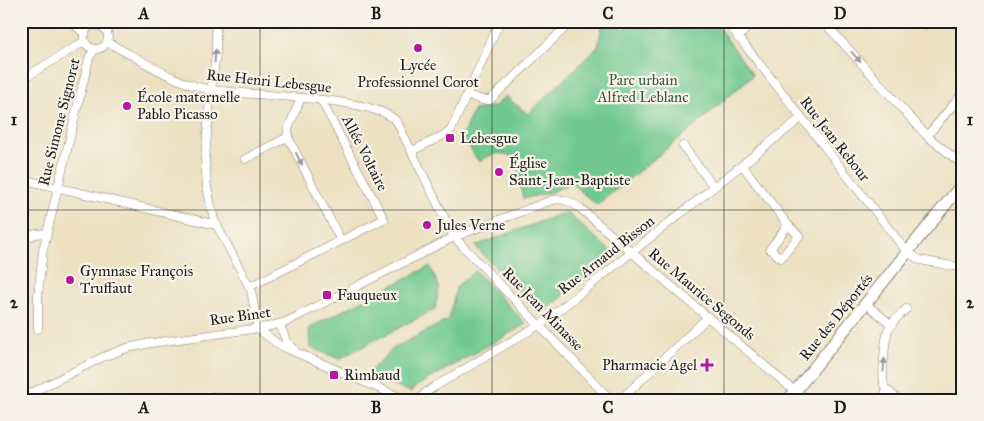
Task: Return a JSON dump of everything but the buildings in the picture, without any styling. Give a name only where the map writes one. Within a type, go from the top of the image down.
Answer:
[{"type":"street","points":[[21,80],[85,38],[88,28],[94,23],[103,27],[106,31],[107,42],[103,47],[95,49],[88,46],[85,38],[70,21]]},
{"type":"street","points":[[216,21],[216,54],[205,167],[210,204],[217,226],[249,287],[258,329],[274,342],[406,400]]},
{"type":"street","points":[[412,151],[449,132],[500,21]]},
{"type":"street","points":[[467,95],[482,100],[490,100],[572,21]]},
{"type":"street","name":"Rue Jean Rebour","points":[[726,21],[908,252]]},
{"type":"street","points":[[740,40],[753,21]]},
{"type":"street","points":[[823,21],[927,136],[963,165]]},
{"type":"street","points":[[914,21],[922,26],[931,21]]},
{"type":"street","name":"Rue Henri Lebesgue","points":[[107,42],[181,81],[211,90],[321,100],[348,104],[388,114],[397,122],[454,237]]},
{"type":"street","name":"Rue Simone Signoret","points":[[38,329],[41,264],[47,233],[89,58],[95,49]]},
{"type":"street","points":[[927,136],[963,93]]},
{"type":"street","points":[[249,287],[340,241],[288,137],[288,126],[301,98]]},
{"type":"street","name":"Allée Voltaire","points":[[321,100],[384,219],[340,241]]},
{"type":"street","name":"Rue Arnaud Bisson","points":[[419,400],[425,392],[539,325],[801,118]]},
{"type":"street","points":[[245,159],[288,137]]},
{"type":"street","points":[[683,146],[714,187]]},
{"type":"street","points":[[742,165],[788,225]]},
{"type":"street","points":[[21,179],[217,226]]},
{"type":"street","name":"Rue des Déportés","points":[[791,395],[963,183]]},
{"type":"street","name":"Rue Maurice Segonds","points":[[454,237],[552,200],[569,201],[577,205],[708,317],[791,395],[806,400]]},
{"type":"street","points":[[21,242],[35,234],[47,233]]},
{"type":"street","name":"Rue Binet","points":[[21,398],[103,357],[127,348],[151,343],[258,329],[280,324],[296,318],[454,237]]},
{"type":"street","name":"Rue Jean Minasse","points":[[454,237],[611,400]]},
{"type":"street","points":[[908,252],[920,260],[963,268]]},
{"type":"street","points":[[866,304],[892,325]]},
{"type":"street","points":[[899,400],[887,391],[884,385],[887,337],[892,325],[906,309]]},
{"type":"street","points":[[620,400],[708,317]]},
{"type":"street","points":[[280,324],[289,344],[305,356]]},
{"type":"street","points":[[880,400],[887,391]]},
{"type":"street","points":[[204,400],[217,396],[231,400]]},
{"type":"green space","name":"Parc urbain Alfred Leblanc","points":[[603,21],[615,21],[624,30],[633,21],[714,21],[753,75],[696,125],[597,205],[571,183],[554,191],[523,199],[516,159],[506,154],[497,154],[488,156],[479,162],[462,136],[474,110],[495,106],[505,96],[528,114],[598,47]]},
{"type":"green space","points":[[566,212],[615,255],[541,314],[475,246]]},
{"type":"green space","points":[[430,266],[439,287],[435,309],[339,359],[310,347],[309,328]]},
{"type":"green space","points":[[475,271],[526,324],[413,388],[411,392],[368,373],[394,348],[448,320],[457,286]]},
{"type":"place","name":"Lycée Professionnel Corot","points":[[418,48]]},
{"type":"place","name":"École maternelle Pablo Picasso","points":[[127,106]]},
{"type":"place","name":"Lebesgue","points":[[450,138]]},
{"type":"place","name":"Église Saint-Jean-Baptiste","points":[[499,172]]},
{"type":"place","name":"Jules Verne","points":[[427,225]]},
{"type":"place","name":"Gymnase François Truffaut","points":[[70,280]]},
{"type":"place","name":"Fauqueux","points":[[327,295]]},
{"type":"place","name":"Pharmacie Agel","points":[[707,365]]},
{"type":"place","name":"Rimbaud","points":[[334,375]]}]
